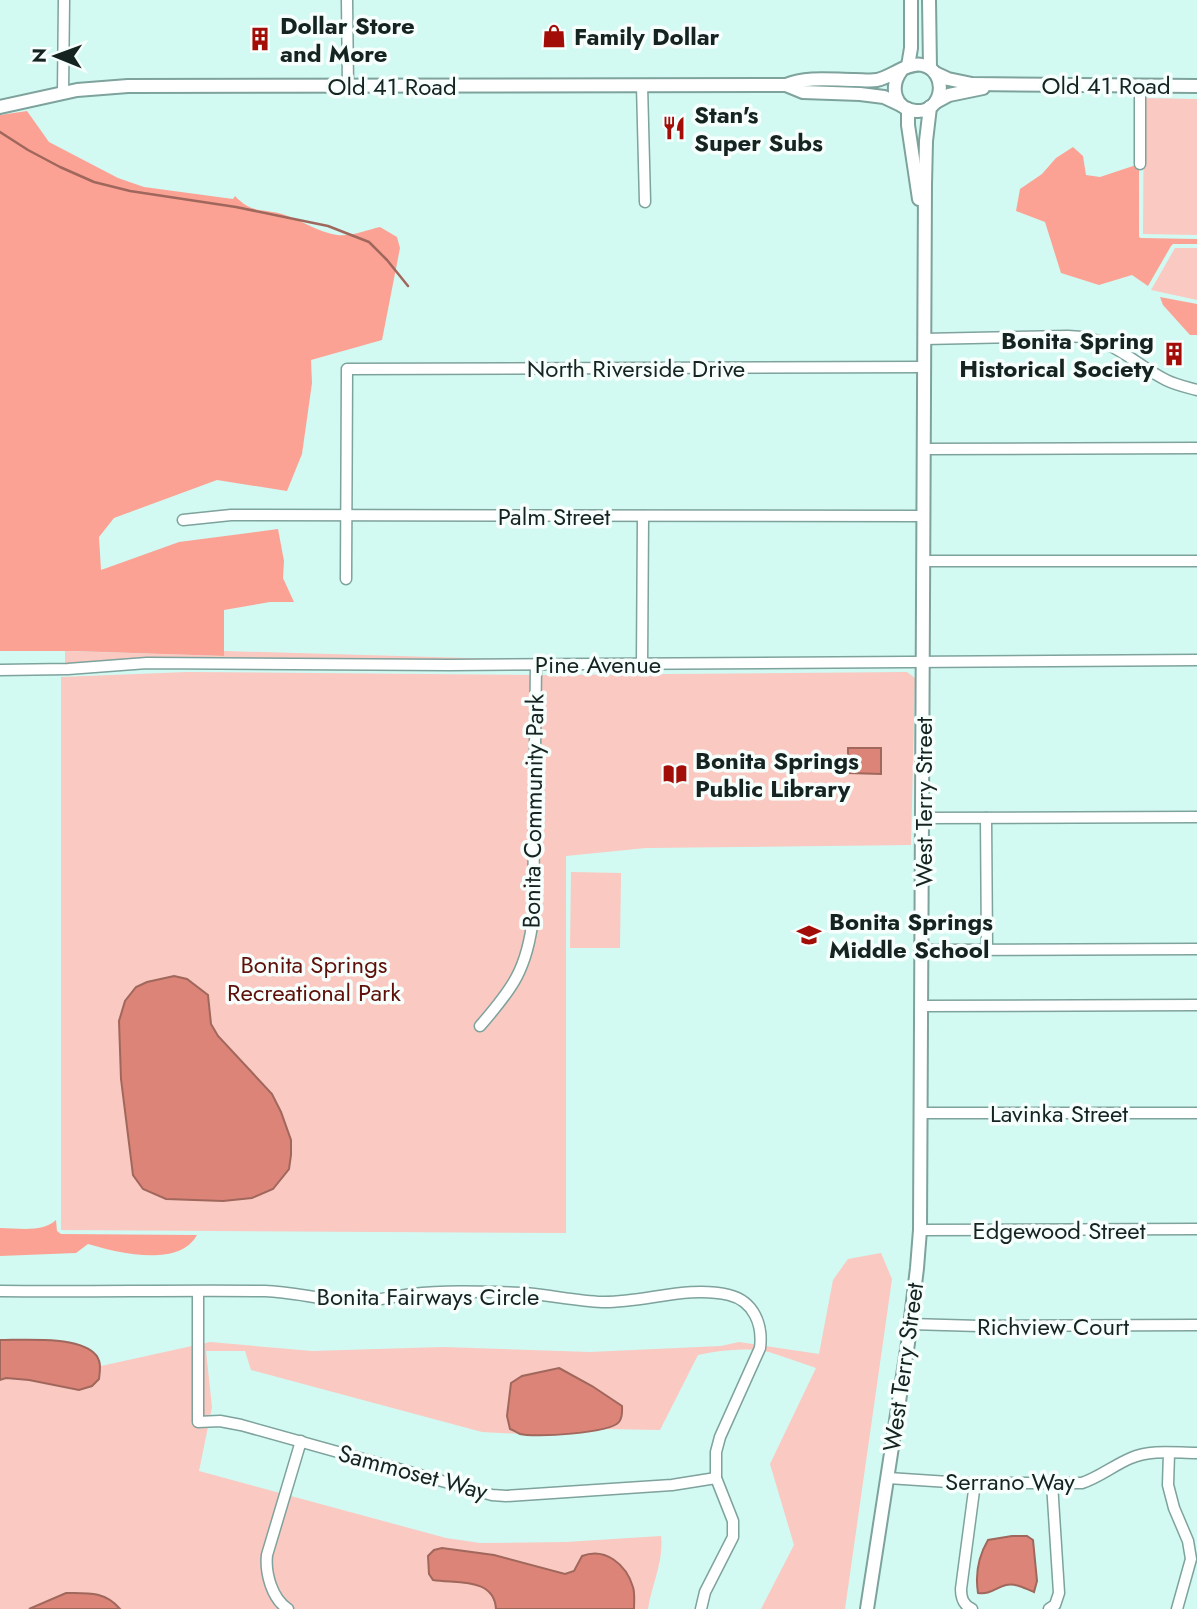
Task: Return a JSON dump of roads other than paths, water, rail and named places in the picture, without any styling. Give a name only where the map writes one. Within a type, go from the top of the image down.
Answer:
[{"type":"street","points":[[63,92],[64,0]]},
{"type":"street","points":[[347,0],[348,86]]},
{"type":"street","points":[[911,0],[911,48],[904,68],[897,76],[894,92],[905,107],[915,111],[933,104],[941,87],[933,70],[929,0]]},
{"type":"street","points":[[904,68],[915,64],[933,70]]},
{"type":"street","name":"Old 41 Road","points":[[0,107],[63,92],[128,86],[786,85],[800,80],[876,80],[904,68]]},
{"type":"street","name":"Old 41 Road","points":[[933,70],[948,79],[972,84],[1197,86]]},
{"type":"street","name":"Old 41 Road","points":[[933,104],[949,95],[1014,84]]},
{"type":"street","points":[[642,85],[645,202]]},
{"type":"street","name":"Old 41 Road","points":[[786,85],[803,92],[884,97],[905,107]]},
{"type":"street","points":[[1140,85],[1140,164]]},
{"type":"street","name":"West Terry Street","points":[[867,1609],[910,1324],[920,1230],[926,141],[933,104]]},
{"type":"street","name":"West Terry Street","points":[[905,107],[925,242]]},
{"type":"street","points":[[924,339],[1089,337],[1111,345],[1165,380],[1197,390]]},
{"type":"street","name":"North Riverside Drive","points":[[347,515],[347,369],[924,367]]},
{"type":"street","points":[[924,449],[1197,448]]},
{"type":"street","name":"Palm Street","points":[[183,520],[232,515],[924,516]]},
{"type":"street","points":[[346,579],[347,515]]},
{"type":"street","points":[[642,664],[643,516]]},
{"type":"street","points":[[924,561],[1197,561]]},
{"type":"street","name":"Pine Avenue","points":[[0,670],[68,669],[147,663],[642,664],[1197,660]]},
{"type":"street","name":"Bonita Community Park","points":[[480,1026],[507,994],[518,975],[531,932],[536,664]]},
{"type":"street","points":[[923,818],[1197,817]]},
{"type":"street","points":[[986,818],[986,949]]},
{"type":"street","points":[[922,950],[1197,948]]},
{"type":"street","points":[[922,1006],[1197,1004]]},
{"type":"street","name":"Lavinka Street","points":[[921,1113],[1197,1113]]},
{"type":"street","name":"Edgewood Street","points":[[920,1230],[1197,1229]]},
{"type":"street","name":"Bonita Fairways Circle","points":[[0,1291],[268,1292],[325,1300],[359,1301],[436,1292],[523,1293],[603,1302],[692,1293],[730,1295],[740,1299],[750,1307],[756,1317],[762,1338],[757,1359],[720,1437],[716,1452],[716,1478],[733,1521],[733,1537],[705,1592],[701,1609]]},
{"type":"street","name":"Sammoset Way","points":[[198,1292],[198,1422],[231,1423],[492,1495],[659,1486],[716,1478]]},
{"type":"street","name":"Richview Court","points":[[910,1324],[1197,1325]]},
{"type":"street","points":[[288,1609],[274,1591],[266,1564],[301,1441]]},
{"type":"street","name":"Serrano Way","points":[[888,1478],[975,1483],[1082,1483],[1133,1457],[1150,1453],[1197,1453]]},
{"type":"street","points":[[1169,1453],[1168,1485],[1188,1541],[1191,1559],[1177,1609]]},
{"type":"street","points":[[972,1609],[964,1604],[961,1589],[975,1483]]},
{"type":"street","points":[[1049,1609],[1055,1605],[1059,1593],[1052,1483]]},
{"type":"waterway","points":[[0,132],[28,150],[94,182],[130,191],[236,207],[328,226],[369,242],[408,286]]},
{"type":"place","name":"Family Dollar","points":[[554,36]]},
{"type":"place","name":"Dollar Store and More","points":[[260,39]]},
{"type":"place","name":"Stan's Super Subs","points":[[674,128]]},
{"type":"place","name":"Bonita Spring Historical Society","points":[[1174,354]]},
{"type":"place","name":"Bonita Springs Public Library","points":[[675,774]]},
{"type":"place","name":"Bonita Springs Middle School","points":[[809,935]]},
{"type":"park label","name":"Bonita Springs Recreational Park","points":[[314,978]]}]
